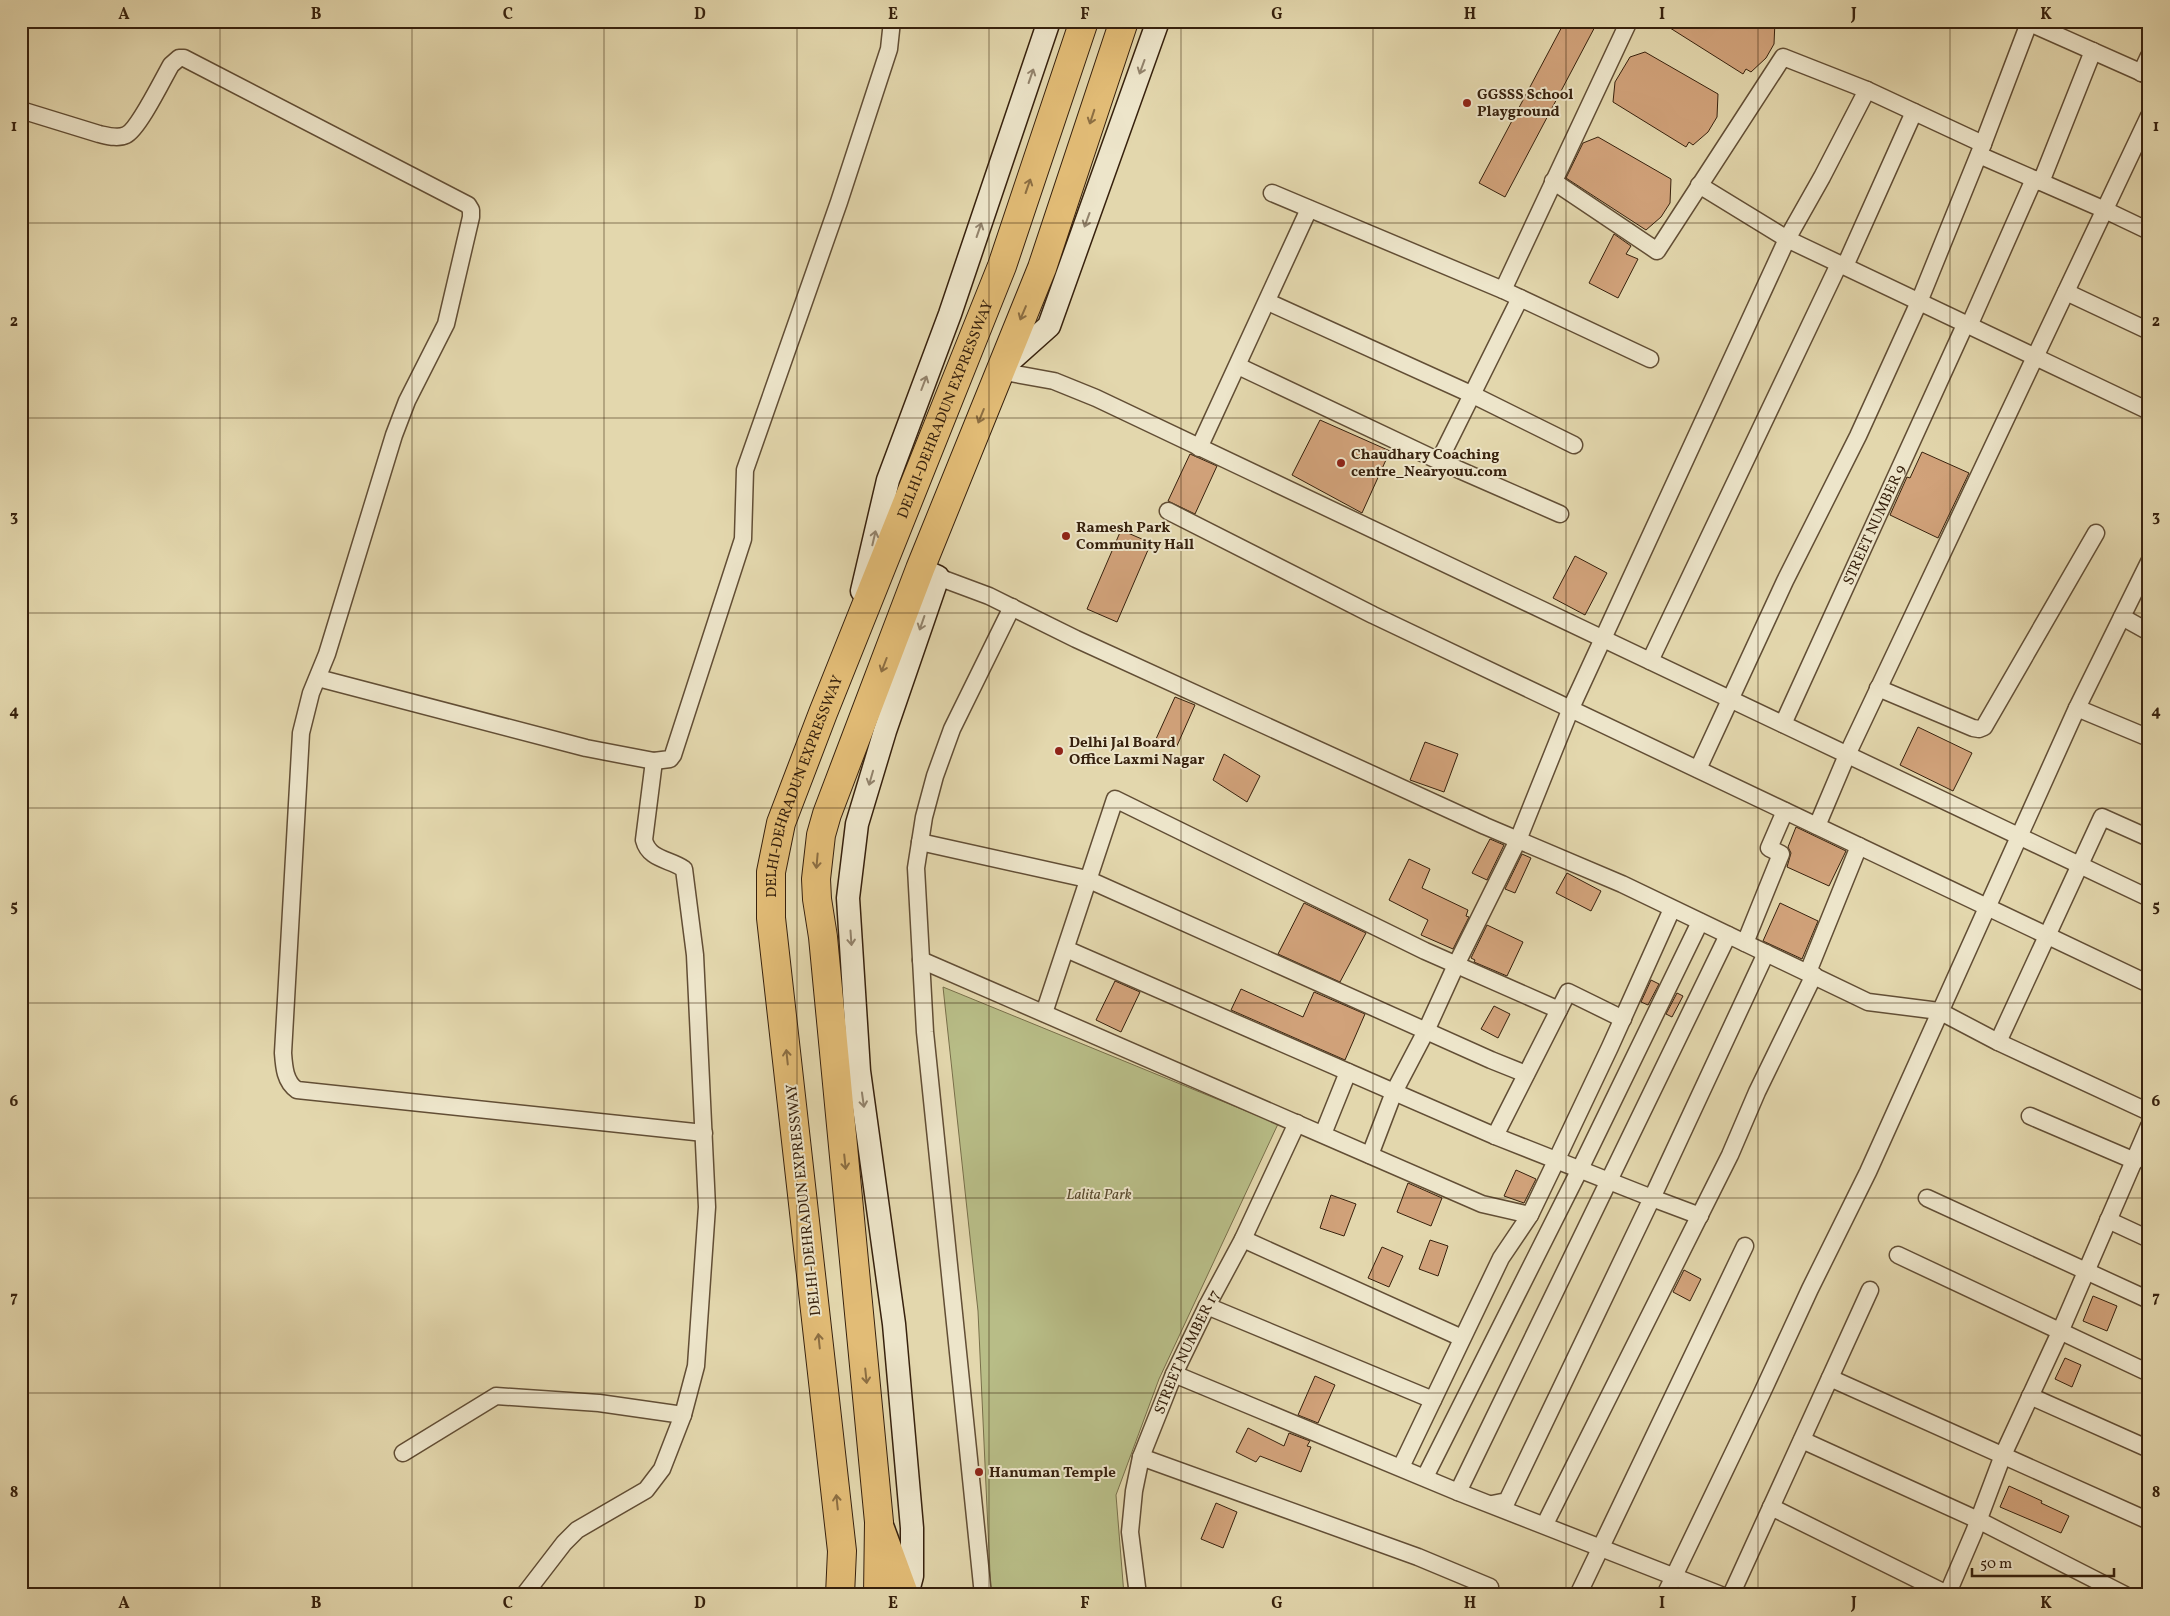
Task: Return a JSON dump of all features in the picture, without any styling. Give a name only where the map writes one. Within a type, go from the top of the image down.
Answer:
[{"type":"highway","name":"DELHI-DEHRADUN EXPRESSWAY","points":[[840,1595],[842,1551],[770,895],[775,847],[781,823],[847,653],[1002,266],[1084,21]]},
{"type":"highway","name":"DELHI-DEHRADUN EXPRESSWAY","points":[[878,1595],[879,1522],[816,879],[821,836],[827,814],[929,573],[999,371],[1042,268],[1124,21]]},
{"type":"highway","points":[[832,1595],[842,1551]]},
{"type":"main road","points":[[879,1522],[907,1595]]},
{"type":"street","points":[[318,678],[586,748],[654,761],[670,759],[675,751],[739,554],[744,528],[745,470],[839,202],[889,49],[892,21]]},
{"type":"street","points":[[847,653],[888,480],[950,314],[1049,21]]},
{"type":"street","points":[[999,371],[1049,326],[1158,21]]},
{"type":"street","points":[[1502,290],[1629,21]]},
{"type":"street","points":[[1698,769],[1785,581],[1858,436],[1918,302],[1981,150],[2027,22],[2145,74],[2149,56]]},
{"type":"street","name":"STREET NUMBER 9","points":[[1782,724],[1967,326],[2038,181],[2093,51]]},
{"type":"street","points":[[1553,182],[1657,251],[1783,57],[1866,90],[1914,112],[2038,181],[2149,232]]},
{"type":"street","points":[[21,110],[111,137],[125,136],[136,126],[170,66],[179,58],[184,58],[462,201],[471,210],[446,324],[407,401],[394,434],[318,678],[311,693],[301,733],[283,1053],[284,1067],[291,1086],[298,1090],[704,1133]]},
{"type":"street","points":[[1370,1155],[1394,1092],[1426,1032],[1456,965],[1518,840],[1571,708],[1787,239],[1822,177],[1866,90]]},
{"type":"street","points":[[1650,661],[1914,112]]},
{"type":"street","points":[[1818,826],[1847,755],[1878,688],[2147,122]]},
{"type":"street","points":[[1700,185],[1787,239],[2149,412]]},
{"type":"street","points":[[1272,192],[1502,290],[1650,359]]},
{"type":"street","points":[[1199,448],[1268,302],[1309,209]]},
{"type":"street","points":[[2066,292],[2149,331]]},
{"type":"street","points":[[1439,461],[1520,298]]},
{"type":"street","points":[[1268,302],[1473,395],[1574,445]]},
{"type":"street","points":[[1238,366],[1439,461],[1560,514]]},
{"type":"street","points":[[999,371],[1054,381],[1604,639],[2149,898]]},
{"type":"street","points":[[1168,511],[1373,614],[2149,984]]},
{"type":"street","points":[[1878,688],[1973,728],[1979,730],[1984,727],[2096,533]]},
{"type":"street","points":[[1665,1595],[1810,1289],[1868,1172],[2077,708],[2149,562]]},
{"type":"street","points":[[907,1595],[912,1576],[912,1528],[894,1324],[860,1071],[848,898],[857,824],[929,573],[989,596],[1076,640],[1518,840],[1622,884],[1868,1002],[1939,1011],[1998,1042],[2149,1112]]},
{"type":"street","points":[[983,1595],[925,1032],[916,868],[924,816],[935,776],[952,729],[1012,607]]},
{"type":"street","points":[[2122,618],[2149,632]]},
{"type":"street","points":[[2077,708],[2149,738]]},
{"type":"street","points":[[524,1595],[564,1543],[577,1530],[646,1490],[653,1483],[662,1469],[683,1415],[698,1352],[707,1207],[696,964],[685,873],[682,867],[648,850],[644,840],[654,761]]},
{"type":"street","points":[[1044,1013],[1115,799],[1456,965],[1559,1010]]},
{"type":"street","points":[[1745,943],[1781,854],[1769,848],[1785,811]]},
{"type":"street","points":[[1998,1042],[2102,817],[2149,838]]},
{"type":"street","points":[[920,842],[1087,880],[1426,1032],[1526,1074]]},
{"type":"street","points":[[1545,1524],[1700,1216],[1811,973],[1859,846]]},
{"type":"street","points":[[1401,1467],[1501,1258],[1530,1215],[1623,1019],[1672,909]]},
{"type":"street","points":[[1425,1477],[1580,1169],[1700,922]]},
{"type":"street","points":[[1458,1492],[1728,935]]},
{"type":"street","points":[[1066,949],[1495,1136],[1700,1216]]},
{"type":"street","points":[[1492,1504],[1507,1501],[1652,1198],[1766,953]]},
{"type":"street","points":[[921,960],[1482,1204],[1530,1215]]},
{"type":"street","points":[[1495,1136],[1568,992],[1623,1019]]},
{"type":"street","points":[[1322,1134],[1348,1072]]},
{"type":"street","points":[[2030,1116],[2135,1161]]},
{"type":"street","name":"STREET NUMBER 17","points":[[1138,1595],[1130,1532],[1134,1491],[1141,1457],[1174,1374],[1207,1306],[1243,1239],[1297,1123]]},
{"type":"street","points":[[1771,1507],[1948,1595],[2004,1455],[2060,1332],[2149,1126]]},
{"type":"street","points":[[1927,1198],[2149,1300]]},
{"type":"street","points":[[2108,1220],[2149,1239]]},
{"type":"street","points":[[1243,1239],[1462,1338]]},
{"type":"street","points":[[1578,1595],[1744,1246]]},
{"type":"street","points":[[1898,1255],[2149,1373]]},
{"type":"street","points":[[1731,1595],[1870,1290]]},
{"type":"street","points":[[1207,1306],[1432,1400]]},
{"type":"street","points":[[1174,1374],[1458,1492],[1545,1524],[1721,1595]]},
{"type":"street","points":[[1830,1378],[2149,1522]]},
{"type":"street","points":[[403,1453],[496,1396],[599,1403],[683,1415]]},
{"type":"street","points":[[2030,1396],[2149,1449]]},
{"type":"street","points":[[1802,1440],[1978,1520],[2125,1595]]},
{"type":"street","points":[[1141,1457],[1418,1557],[1490,1587]]},
{"type":"green space","name":"Lalita Park","points":[[943,987],[1278,1124],[1159,1379],[1116,1495],[1124,1595],[991,1595],[978,1311]]},
{"type":"building","points":[[1565,21],[1598,21],[1505,197],[1479,183]]},
{"type":"building","points":[[1659,21],[1775,21],[1774,44],[1766,58],[1751,72],[1746,69],[1743,74]]},
{"type":"building","points":[[1645,52],[1718,94],[1717,117],[1708,132],[1693,145],[1689,142],[1686,147],[1613,102],[1615,82],[1630,57]]},
{"type":"building","points":[[1598,137],[1671,179],[1670,203],[1661,217],[1646,230],[1566,178],[1583,143]]},
{"type":"building","points":[[1614,234],[1631,246],[1626,254],[1638,259],[1618,298],[1589,283]]},
{"type":"building","name":"Chaudhary Coaching centre_Nearyouu.com","points":[[1320,420],[1390,451],[1362,513],[1292,475]]},
{"type":"building","points":[[1922,452],[1969,473],[1938,538],[1890,515],[1907,477],[1910,478]]},
{"type":"building","points":[[1190,454],[1217,466],[1195,514],[1168,501]]},
{"type":"building","points":[[1121,530],[1151,543],[1117,622],[1087,609]]},
{"type":"building","points":[[1575,556],[1607,573],[1585,615],[1553,598]]},
{"type":"building","points":[[1175,697],[1195,705],[1176,748],[1156,739]]},
{"type":"building","points":[[1918,727],[1972,753],[1953,791],[1900,765]]},
{"type":"building","points":[[1425,742],[1458,754],[1444,792],[1410,780]]},
{"type":"building","points":[[1224,754],[1260,776],[1247,802],[1213,780]]},
{"type":"building","points":[[1796,827],[1846,851],[1829,886],[1787,867],[1791,853],[1788,847]]},
{"type":"building","points":[[1490,839],[1504,845],[1487,880],[1472,873]]},
{"type":"building","points":[[1522,854],[1531,858],[1515,893],[1505,889]]},
{"type":"building","points":[[1409,859],[1430,869],[1422,888],[1468,910],[1466,916],[1469,917],[1453,949],[1421,935],[1428,920],[1389,900]]},
{"type":"building","points":[[1567,873],[1601,891],[1591,911],[1556,893]]},
{"type":"building","points":[[1304,903],[1366,933],[1340,982],[1278,954]]},
{"type":"building","points":[[1780,903],[1818,921],[1802,959],[1763,941]]},
{"type":"building","points":[[1487,925],[1523,942],[1507,976],[1474,962],[1475,960],[1471,958]]},
{"type":"building","points":[[1651,980],[1659,984],[1648,1005],[1641,1002]]},
{"type":"building","points":[[1115,981],[1140,992],[1121,1032],[1096,1020]]},
{"type":"building","points":[[1241,989],[1303,1017],[1314,992],[1365,1014],[1345,1060],[1231,1010]]},
{"type":"building","points":[[1677,993],[1683,996],[1672,1017],[1666,1014]]},
{"type":"building","points":[[1494,1006],[1510,1014],[1498,1038],[1481,1029]]},
{"type":"building","points":[[1516,1170],[1536,1179],[1524,1203],[1504,1196]]},
{"type":"building","points":[[1408,1183],[1442,1198],[1431,1226],[1397,1212]]},
{"type":"building","points":[[1331,1195],[1356,1204],[1344,1236],[1320,1228]]},
{"type":"building","points":[[1430,1240],[1448,1246],[1438,1276],[1419,1269]]},
{"type":"building","points":[[1382,1247],[1403,1256],[1389,1287],[1368,1278]]},
{"type":"building","points":[[1684,1270],[1701,1279],[1690,1301],[1673,1292]]},
{"type":"building","points":[[2093,1296],[2117,1306],[2107,1331],[2083,1321]]},
{"type":"building","points":[[2065,1358],[2081,1365],[2072,1387],[2055,1379]]},
{"type":"building","points":[[1315,1376],[1335,1385],[1318,1423],[1298,1415]]},
{"type":"building","points":[[1248,1428],[1284,1446],[1289,1433],[1310,1441],[1307,1446],[1311,1447],[1301,1472],[1260,1456],[1256,1462],[1236,1452]]},
{"type":"building","points":[[2009,1486],[2069,1516],[2061,1533],[2000,1507]]},
{"type":"building","points":[[1216,1503],[1237,1512],[1223,1548],[1201,1539]]},
{"type":"place","name":"GGSSS School Playground","points":[[1467,103]]},
{"type":"place","name":"Chaudhary Coaching centre_Nearyouu.com","points":[[1341,463]]},
{"type":"place","name":"Ramesh Park Community Hall","points":[[1066,536]]},
{"type":"place","name":"Delhi Jal Board Office Laxmi Nagar","points":[[1059,751]]},
{"type":"place","name":"Hanuman Temple","points":[[979,1472]]}]
